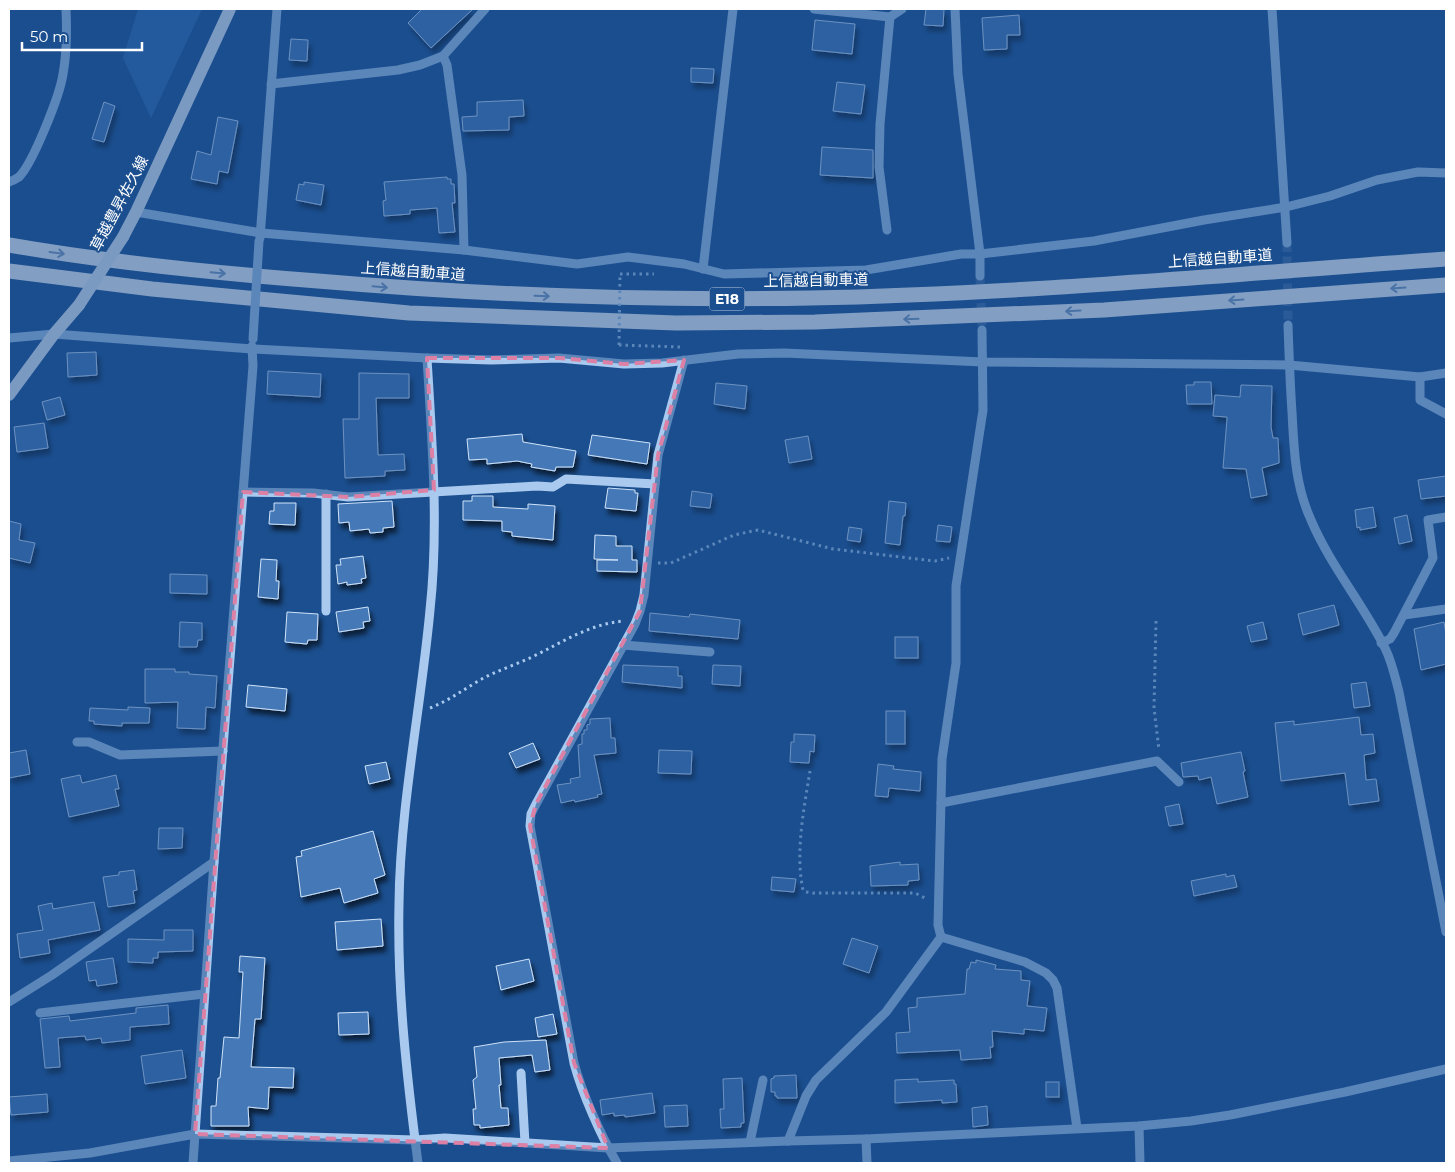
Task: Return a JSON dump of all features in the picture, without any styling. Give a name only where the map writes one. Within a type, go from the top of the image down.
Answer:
[{"type":"highway","name":"上信越自動車道","points":[[9,245],[153,267],[391,288],[545,296],[678,299],[812,298],[954,293],[1446,259]]},
{"type":"highway","name":"E18","points":[[9,271],[152,290],[390,312],[676,323],[815,322],[1104,310],[1446,285]]},
{"type":"main road","name":"草越豊昇佐久線","points":[[9,395],[54,334],[79,305],[123,237],[230,9]]},
{"type":"street","points":[[9,182],[18,178],[25,168],[50,115],[58,92],[63,76],[67,50],[66,9]]},
{"type":"street","points":[[193,1163],[204,994],[253,366],[252,350],[277,9]]},
{"type":"street","points":[[271,84],[398,70],[420,65],[443,56],[485,9]]},
{"type":"street","points":[[703,269],[733,9]]},
{"type":"street","points":[[814,9],[890,17],[902,9]]},
{"type":"street","points":[[955,9],[958,74],[980,254],[980,276]]},
{"type":"street","points":[[1272,9],[1287,243]]},
{"type":"street","points":[[888,230],[879,168],[880,124],[890,17]]},
{"type":"street","points":[[443,56],[447,65],[462,175],[464,250]]},
{"type":"street","points":[[136,212],[260,237],[464,250],[577,264],[628,257],[684,264],[724,274],[866,270],[961,254],[980,254],[1094,241],[1286,207],[1330,196],[1377,180],[1418,172],[1446,173]]},
{"type":"street","points":[[1288,325],[1294,448],[1297,478],[1302,500],[1320,540],[1382,642],[1393,669],[1446,932]]},
{"type":"street","points":[[941,937],[938,925],[942,759],[956,663],[956,586],[983,410],[982,330]]},
{"type":"street","points":[[9,338],[54,334],[252,350],[491,360],[559,358],[624,364],[662,363],[738,354],[784,353],[983,362],[1289,365],[1420,377],[1446,373]]},
{"type":"street","points":[[418,1163],[402,1018],[399,903],[403,834],[433,578],[434,490],[427,358]]},
{"type":"street","points":[[617,1163],[608,1148],[577,1076],[530,826],[531,814],[635,624],[644,594],[658,455],[684,360]]},
{"type":"street","points":[[1420,377],[1420,400],[1446,414]]},
{"type":"street","points":[[243,492],[326,494],[348,497],[434,490],[553,487],[566,479],[655,484]]},
{"type":"street","points":[[326,494],[326,611]]},
{"type":"street","points":[[1382,642],[1390,639],[1433,558],[1428,520],[1446,517]]},
{"type":"street","points":[[1404,615],[1446,609]]},
{"type":"street","points":[[623,645],[710,652]]},
{"type":"street","points":[[77,742],[89,742],[120,755],[223,752]]},
{"type":"street","points":[[941,804],[1157,761],[1179,782]]},
{"type":"street","points":[[9,1002],[52,975],[214,862]]},
{"type":"street","points":[[941,937],[1025,962],[1037,967],[1053,980],[1057,988],[1077,1128]]},
{"type":"street","points":[[788,1141],[806,1096],[816,1080],[829,1065],[886,1012],[941,937]]},
{"type":"street","points":[[40,1013],[204,994]]},
{"type":"street","points":[[9,1161],[90,1153],[195,1134],[415,1140],[445,1138],[608,1148],[866,1139],[1140,1126],[1230,1115],[1446,1069]]},
{"type":"street","points":[[521,1073],[526,1143]]},
{"type":"street","points":[[750,1142],[764,1080]]},
{"type":"street","points":[[1140,1126],[1140,1163]]},
{"type":"street","points":[[866,1139],[867,1163]]},
{"type":"path","points":[[657,274],[620,274],[619,345],[674,347]]},
{"type":"path","points":[[647,563],[671,563],[734,535],[758,530],[833,549],[935,561],[960,559]]},
{"type":"path","points":[[417,712],[432,707],[582,631],[602,624],[623,621],[635,624]]},
{"type":"path","points":[[1156,621],[1154,708],[1159,752],[1157,761]]},
{"type":"path","points":[[810,771],[804,804],[799,863],[803,890],[813,893],[915,894],[927,899],[939,900]]},
{"type":"highlighted area","points":[[427,358],[559,358],[624,364],[684,360],[658,455],[640,611],[536,804],[530,826],[574,1063],[608,1148],[195,1134],[243,492],[348,497],[434,490]]},
{"type":"shaded area","points":[[138,9],[202,9],[151,118],[123,58]]},
{"type":"building","points":[[422,9],[473,9],[431,48],[408,23]]},
{"type":"building","points":[[926,9],[944,9],[943,26],[924,25]]},
{"type":"building","points":[[1019,15],[1020,35],[1007,35],[1007,49],[984,50],[982,18]]},
{"type":"building","points":[[815,20],[855,24],[852,54],[812,50]]},
{"type":"building","points":[[291,39],[308,40],[307,61],[289,60]]},
{"type":"building","points":[[691,68],[714,69],[713,83],[691,82]]},
{"type":"building","points":[[837,82],[865,85],[861,114],[833,111]]},
{"type":"building","points":[[523,100],[524,116],[509,117],[509,130],[463,131],[462,117],[477,116],[477,102]]},
{"type":"building","points":[[104,102],[115,106],[104,142],[92,139]]},
{"type":"building","points":[[218,117],[238,121],[228,173],[219,171],[217,184],[191,179],[197,151],[211,155]]},
{"type":"building","points":[[822,147],[873,150],[873,178],[820,175]]},
{"type":"building","points":[[447,177],[447,179],[451,179],[451,184],[454,184],[455,203],[452,203],[455,232],[439,233],[437,208],[410,210],[410,214],[384,216],[383,201],[386,200],[384,182]]},
{"type":"building","points":[[304,182],[324,185],[321,205],[296,200],[299,184],[304,185]]},
{"type":"building","points":[[96,352],[97,375],[68,377],[67,353]]},
{"type":"building","points":[[268,371],[321,374],[320,397],[267,394]]},
{"type":"building","points":[[359,373],[409,374],[409,398],[376,398],[378,455],[404,454],[405,470],[385,471],[385,476],[345,478],[343,419],[359,419]]},
{"type":"building","points":[[1194,382],[1211,382],[1212,404],[1187,404],[1186,385],[1194,385]]},
{"type":"building","points":[[716,383],[747,386],[745,409],[714,404]]},
{"type":"building","points":[[1241,385],[1272,386],[1271,427],[1273,438],[1278,438],[1279,463],[1262,468],[1267,495],[1251,498],[1246,469],[1223,468],[1227,417],[1213,416],[1215,395],[1240,397]]},
{"type":"building","points":[[60,397],[65,415],[47,420],[42,402]]},
{"type":"building","points":[[44,423],[48,448],[17,452],[14,427]]},
{"type":"building","points":[[522,434],[523,442],[576,451],[573,467],[556,467],[555,471],[531,467],[532,464],[517,461],[487,464],[487,459],[469,460],[467,439]]},
{"type":"building","points":[[592,435],[650,443],[647,464],[588,455]]},
{"type":"building","points":[[808,436],[812,459],[789,463],[785,440]]},
{"type":"building","points":[[1446,476],[1446,496],[1421,499],[1418,480]]},
{"type":"building","points":[[608,488],[635,490],[635,493],[638,493],[636,511],[605,508]]},
{"type":"building","points":[[692,491],[712,494],[710,508],[690,506]]},
{"type":"building","points":[[472,496],[493,496],[493,507],[528,509],[528,504],[555,506],[553,540],[512,536],[512,532],[502,531],[502,521],[463,520],[463,501],[472,501]]},
{"type":"building","points":[[392,501],[394,527],[383,528],[383,532],[370,533],[369,529],[350,531],[349,522],[339,523],[338,504]]},
{"type":"building","points":[[889,501],[906,503],[900,545],[885,543]]},
{"type":"building","points":[[274,503],[296,503],[295,525],[269,524],[270,511],[274,511]]},
{"type":"building","points":[[1373,507],[1376,527],[1360,530],[1360,527],[1357,528],[1355,510]]},
{"type":"building","points":[[1407,515],[1412,541],[1399,544],[1394,518]]},
{"type":"building","points":[[9,521],[21,524],[19,540],[35,543],[30,563],[9,558]]},
{"type":"building","points":[[938,525],[952,527],[950,542],[936,541]]},
{"type":"building","points":[[849,527],[862,529],[860,542],[847,540]]},
{"type":"building","points":[[595,535],[616,536],[616,546],[632,546],[632,560],[637,560],[637,572],[597,571],[597,560],[618,560],[594,559]]},
{"type":"building","points":[[363,556],[366,578],[361,579],[362,583],[347,585],[347,582],[338,584],[336,565],[341,565],[340,559]]},
{"type":"building","points":[[261,559],[277,560],[276,581],[279,581],[278,599],[258,597]]},
{"type":"building","points":[[170,574],[207,575],[207,594],[170,593]]},
{"type":"building","points":[[1334,605],[1339,625],[1303,635],[1298,614]]},
{"type":"building","points":[[368,607],[370,621],[363,622],[364,628],[339,632],[336,612]]},
{"type":"building","points":[[287,612],[318,614],[317,640],[308,640],[307,644],[285,642]]},
{"type":"building","points":[[650,613],[689,617],[690,614],[740,620],[738,639],[649,631]]},
{"type":"building","points":[[180,622],[202,623],[202,640],[198,640],[197,647],[179,647]]},
{"type":"building","points":[[1263,622],[1267,639],[1251,642],[1247,626]]},
{"type":"building","points":[[1444,622],[1446,664],[1421,670],[1414,629]]},
{"type":"building","points":[[895,637],[918,637],[918,658],[895,658]]},
{"type":"building","points":[[623,665],[678,667],[678,676],[682,676],[682,688],[622,682]]},
{"type":"building","points":[[713,665],[741,666],[740,686],[712,684]]},
{"type":"building","points":[[145,669],[175,669],[175,672],[217,676],[215,708],[206,707],[205,729],[177,728],[178,702],[145,703]]},
{"type":"building","points":[[1366,682],[1370,706],[1354,708],[1351,684]]},
{"type":"building","points":[[248,685],[287,689],[285,711],[246,707]]},
{"type":"building","points":[[128,707],[150,708],[149,723],[122,723],[122,726],[94,724],[94,721],[89,721],[90,708],[128,710]]},
{"type":"building","points":[[886,711],[905,711],[905,744],[886,744]]},
{"type":"building","points":[[1359,717],[1361,735],[1373,734],[1375,753],[1364,755],[1366,780],[1376,779],[1379,801],[1349,805],[1345,773],[1281,781],[1275,723],[1294,721],[1294,725]]},
{"type":"building","points":[[610,718],[611,738],[615,738],[616,753],[594,755],[602,794],[597,795],[598,797],[561,803],[557,785],[571,783],[570,779],[580,777],[578,745],[582,744],[582,734],[584,734],[584,730],[587,730],[590,719]]},
{"type":"building","points":[[794,734],[815,735],[814,752],[810,751],[809,763],[790,762],[791,742],[794,742]]},
{"type":"building","points":[[533,743],[540,759],[516,768],[509,753]]},
{"type":"building","points":[[26,750],[30,774],[9,778],[9,753]]},
{"type":"building","points":[[659,750],[692,751],[691,774],[658,773]]},
{"type":"building","points":[[1241,752],[1248,797],[1217,804],[1211,777],[1199,780],[1198,776],[1183,777],[1181,763]]},
{"type":"building","points":[[386,762],[390,779],[369,784],[365,766]]},
{"type":"building","points":[[878,764],[894,766],[893,769],[921,772],[920,791],[889,788],[888,797],[875,796]]},
{"type":"building","points":[[80,775],[82,783],[116,775],[119,789],[115,789],[119,806],[69,817],[61,779]]},
{"type":"building","points":[[1179,804],[1183,824],[1169,826],[1165,807]]},
{"type":"building","points":[[159,828],[183,828],[182,848],[158,849]]},
{"type":"building","points":[[373,831],[385,875],[374,879],[378,893],[344,903],[340,888],[301,897],[296,857],[302,856],[301,851]]},
{"type":"building","points":[[900,862],[900,865],[918,864],[919,880],[908,881],[908,885],[871,886],[870,866]]},
{"type":"building","points":[[134,870],[137,890],[133,891],[135,903],[108,907],[103,877],[119,875],[119,872]]},
{"type":"building","points":[[1226,874],[1226,877],[1234,875],[1237,887],[1194,896],[1191,881]]},
{"type":"building","points":[[772,877],[796,879],[794,892],[771,890]]},
{"type":"building","points":[[94,902],[100,930],[48,940],[50,953],[20,958],[17,934],[43,930],[38,906],[52,903],[53,909]]},
{"type":"building","points":[[381,919],[383,946],[337,950],[335,922]]},
{"type":"building","points":[[164,930],[193,930],[193,951],[158,952],[158,958],[153,958],[153,963],[128,962],[128,939],[164,940]]},
{"type":"building","points":[[852,938],[878,946],[869,973],[843,964]]},
{"type":"building","points":[[240,956],[265,958],[261,1019],[255,1019],[251,1067],[294,1068],[293,1088],[269,1087],[268,1109],[248,1107],[249,1126],[211,1126],[211,1106],[216,1106],[224,1037],[239,1038],[243,972],[239,972]]},
{"type":"building","points":[[113,958],[117,983],[97,986],[96,980],[89,981],[86,962]]},
{"type":"building","points":[[529,959],[534,981],[501,990],[496,966]]},
{"type":"building","points":[[976,960],[996,965],[995,969],[1021,971],[1021,980],[1030,981],[1027,1006],[1047,1008],[1044,1031],[1024,1029],[1024,1034],[992,1031],[993,1047],[990,1047],[991,1058],[961,1060],[960,1050],[897,1053],[896,1033],[910,1032],[908,1008],[917,1007],[917,998],[965,994],[967,969],[969,969],[971,962],[976,963]]},
{"type":"building","points":[[168,1005],[169,1024],[130,1027],[130,1040],[102,1043],[101,1038],[86,1040],[85,1036],[58,1038],[60,1067],[45,1068],[40,1019],[69,1016],[70,1021],[136,1013],[136,1008]]},
{"type":"building","points":[[368,1012],[369,1034],[339,1035],[338,1013]]},
{"type":"building","points":[[553,1014],[557,1034],[538,1037],[535,1018]]},
{"type":"building","points":[[546,1040],[550,1070],[535,1072],[532,1055],[499,1058],[501,1108],[508,1108],[509,1125],[480,1128],[480,1125],[474,1125],[473,1109],[476,1109],[473,1080],[477,1077],[474,1047],[504,1042]]},
{"type":"building","points":[[182,1050],[186,1078],[145,1084],[141,1056]]},
{"type":"building","points":[[796,1075],[797,1098],[777,1098],[775,1092],[771,1092],[771,1079],[774,1076]]},
{"type":"building","points":[[742,1078],[744,1123],[741,1123],[741,1127],[721,1128],[720,1109],[724,1109],[723,1079]]},
{"type":"building","points":[[918,1079],[918,1082],[954,1080],[957,1102],[942,1103],[942,1100],[895,1103],[895,1080]]},
{"type":"building","points":[[1046,1082],[1059,1082],[1059,1097],[1046,1097]]},
{"type":"building","points":[[652,1093],[655,1113],[625,1117],[625,1115],[614,1116],[614,1113],[602,1115],[600,1100]]},
{"type":"building","points":[[47,1094],[48,1112],[11,1115],[9,1097]]},
{"type":"building","points":[[687,1105],[688,1126],[665,1127],[664,1106]]},
{"type":"building","points":[[987,1106],[988,1125],[973,1127],[972,1108]]},
{"type":"tunnel","points":[[1287,243],[1288,325]]},
{"type":"tunnel","points":[[980,276],[982,330]]}]
